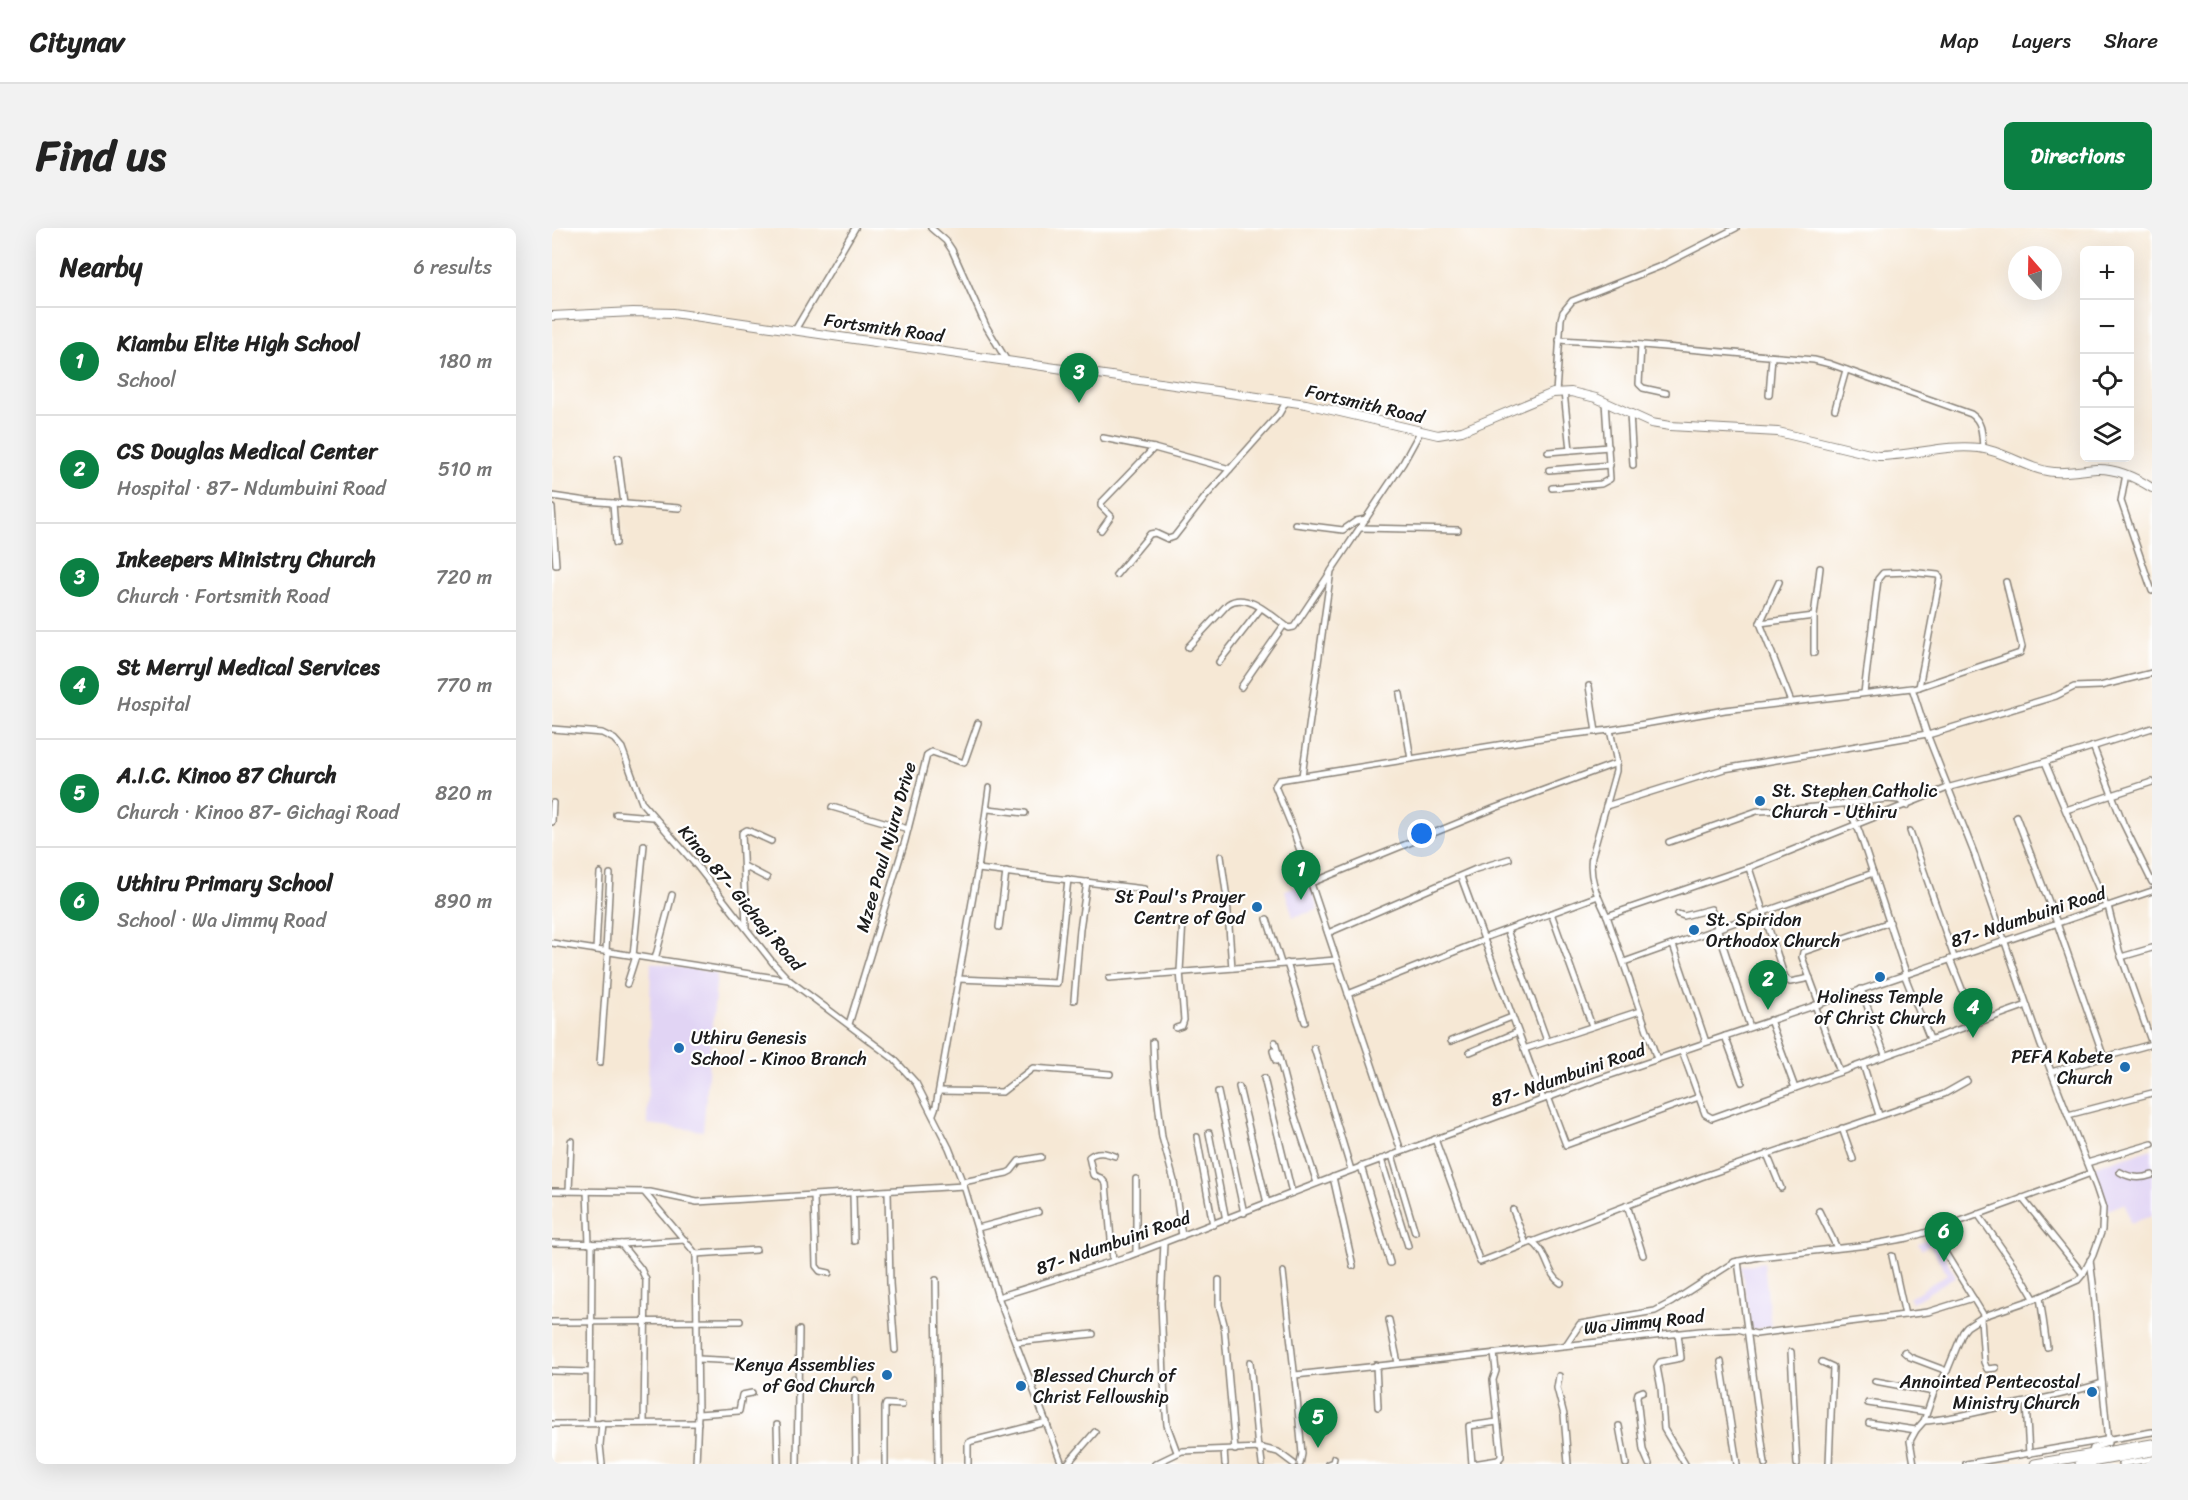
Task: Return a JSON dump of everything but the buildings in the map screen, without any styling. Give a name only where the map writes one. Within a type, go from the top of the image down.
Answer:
[{"type":"highway","points":[[2035,1464],[2152,1444]]},
{"type":"highway","points":[[2080,1464],[2152,1451]]},
{"type":"street","points":[[795,330],[855,228]]},
{"type":"street","points":[[931,228],[946,241],[986,326],[1007,361]]},
{"type":"street","points":[[1570,450],[1560,392],[1559,340],[1563,312],[1572,301],[1661,266],[1737,228]]},
{"type":"street","name":"Fortsmith Road","points":[[552,316],[650,311],[673,313],[1286,402],[1355,415],[1438,435],[1453,434],[1560,392]]},
{"type":"street","points":[[1559,340],[1814,360],[1971,414],[1980,426],[1983,449]]},
{"type":"street","points":[[1641,345],[1640,386],[1666,393]]},
{"type":"street","points":[[1769,395],[1772,357]]},
{"type":"street","points":[[1835,409],[1846,370]]},
{"type":"street","points":[[1560,392],[1579,393],[1651,423],[1779,432],[1878,456],[1966,447],[1983,449],[2052,472],[2099,469],[2126,474],[2152,488]]},
{"type":"street","points":[[1116,575],[1150,534],[1174,537],[1279,414],[1286,402]]},
{"type":"street","points":[[1552,488],[1606,483],[1610,479],[1605,402]]},
{"type":"street","points":[[1630,414],[1633,465]]},
{"type":"street","points":[[1188,647],[1233,601],[1247,602],[1261,608],[1284,625],[1292,628],[1297,624],[1403,463],[1420,432]]},
{"type":"street","points":[[1102,438],[1154,448],[1230,470]]},
{"type":"street","points":[[1548,452],[1609,447]]},
{"type":"street","points":[[1101,530],[1111,516],[1101,506],[1101,503],[1154,448]]},
{"type":"street","points":[[618,458],[624,504]]},
{"type":"street","points":[[1549,470],[1610,465]]},
{"type":"street","points":[[2126,474],[2122,484],[2121,501],[2152,591]]},
{"type":"street","points":[[552,496],[679,508]]},
{"type":"street","points":[[612,503],[616,543]]},
{"type":"street","points":[[552,508],[556,565]]},
{"type":"street","points":[[1295,524],[1343,530],[1356,521],[1366,519]]},
{"type":"street","points":[[1360,528],[1458,530]]},
{"type":"street","points":[[1814,653],[1814,616],[1820,568]]},
{"type":"street","points":[[1302,776],[1331,571]]},
{"type":"street","points":[[1864,693],[1878,579],[1883,573],[1910,572],[1938,575],[1940,578],[1919,687]]},
{"type":"street","points":[[1779,582],[1760,623],[1791,702]]},
{"type":"street","points":[[1401,1152],[1311,883],[1275,786],[1279,780],[1650,722],[1919,687],[2020,653],[2022,648],[2006,582]]},
{"type":"street","points":[[1219,662],[1261,608]]},
{"type":"street","points":[[1760,623],[1814,616]]},
{"type":"street","points":[[1241,687],[1284,625]]},
{"type":"street","points":[[1606,806],[1716,771],[1928,734],[2056,696],[2074,687],[2100,686],[2152,673]]},
{"type":"street","points":[[1589,686],[1596,732]]},
{"type":"street","points":[[1912,688],[1950,787],[2051,1072],[2103,1208],[2103,1221],[2098,1243],[2078,1280],[1983,1317],[1963,1332],[1947,1371],[1934,1392],[1924,1421],[1910,1441],[1914,1464]]},
{"type":"street","points":[[1400,694],[1411,759]]},
{"type":"street","name":"Mzee Paul Njuru Drive","points":[[849,1024],[868,968],[928,753],[932,752],[964,763],[978,723]]},
{"type":"street","points":[[1607,916],[1749,868],[1950,787],[2045,762],[2152,728]]},
{"type":"street","name":"Kinoo 87- Gichagi Road","points":[[552,729],[602,733],[614,739],[622,748],[638,793],[652,817],[697,866],[789,980],[849,1024],[909,1073],[933,1114],[964,1184],[998,1297],[1062,1464]]},
{"type":"street","points":[[1610,730],[1617,763],[1615,778],[1591,864],[1592,878],[1657,1059]]},
{"type":"street","points":[[2093,746],[2112,795],[2152,882]]},
{"type":"street","points":[[2045,762],[2107,906],[2121,957],[2152,1044],[2051,1072]]},
{"type":"street","points":[[1311,883],[1495,808],[1617,763]]},
{"type":"street","points":[[2066,810],[2152,782]]},
{"type":"street","points":[[933,1114],[978,869],[988,809],[989,788]]},
{"type":"street","points":[[1669,842],[1757,812],[1887,799],[1899,800],[1907,806]]},
{"type":"street","points":[[552,822],[553,803]]},
{"type":"street","points":[[1846,804],[1857,824],[1905,973],[1930,1039]]},
{"type":"street","points":[[832,807],[908,828]]},
{"type":"street","points":[[988,809],[1025,813]]},
{"type":"street","points":[[616,814],[652,817]]},
{"type":"street","points":[[2016,816],[2057,923],[2104,1058]]},
{"type":"street","points":[[746,929],[743,831],[747,830],[771,841]]},
{"type":"street","points":[[1910,831],[1975,1022]]},
{"type":"street","points":[[627,984],[635,956],[644,845]]},
{"type":"street","points":[[1221,856],[1232,968]]},
{"type":"street","points":[[1328,933],[1476,869],[1509,859]]},
{"type":"street","points":[[744,867],[767,878]]},
{"type":"street","points":[[1749,868],[1785,978],[1790,982],[1810,978]]},
{"type":"street","points":[[978,869],[1144,889]]},
{"type":"street","points":[[999,927],[1006,872]]},
{"type":"street","points":[[596,950],[600,873]]},
{"type":"street","points":[[1623,962],[1873,873]]},
{"type":"street","points":[[600,1063],[610,874]]},
{"type":"street","points":[[1461,877],[1524,1049],[1566,1145],[1699,1097]]},
{"type":"street","points":[[958,979],[1057,983],[1068,879]]},
{"type":"street","points":[[1074,999],[1087,882]]},
{"type":"street","name":"87- Ndumbuini Road","points":[[998,1297],[1113,1262],[1361,1166],[1546,1098],[1905,973],[2152,891]]},
{"type":"street","points":[[655,959],[672,895]]},
{"type":"street","points":[[1348,994],[1598,896]]},
{"type":"street","points":[[1678,914],[1686,916],[1709,908],[1750,1027]]},
{"type":"street","points":[[1551,913],[1592,1026]]},
{"type":"street","points":[[1268,919],[1305,1022]]},
{"type":"street","points":[[1176,1028],[1182,1026],[1184,1020],[1180,971],[1183,920]]},
{"type":"street","points":[[1840,1072],[1802,957],[1805,950],[1890,922]]},
{"type":"street","points":[[1507,930],[1547,1041]]},
{"type":"street","points":[[552,943],[789,980]]},
{"type":"street","points":[[1673,945],[1706,1042]]},
{"type":"street","points":[[2121,957],[2152,948]]},
{"type":"street","points":[[1108,978],[1336,960]]},
{"type":"street","points":[[1861,989],[1885,1055]]},
{"type":"street","points":[[1682,1051],[1706,1116],[1712,1118],[2027,1005]]},
{"type":"street","points":[[1524,1049],[1640,1011]]},
{"type":"street","points":[[1451,1041],[1512,1017]]},
{"type":"street","points":[[1770,1020],[1795,1088]]},
{"type":"street","points":[[1470,1052],[1518,1032]]},
{"type":"street","points":[[1725,1036],[1742,1082]]},
{"type":"street","points":[[1153,1042],[1162,1137],[1175,1187],[1182,1236]]},
{"type":"street","points":[[1275,1042],[1317,1183]]},
{"type":"street","points":[[1314,1048],[1351,1170]]},
{"type":"street","points":[[1273,1051],[1305,1160],[1310,1165]]},
{"type":"street","points":[[1863,1064],[1879,1115]]},
{"type":"street","points":[[939,1091],[1002,1092],[1033,1068],[1110,1074]]},
{"type":"street","points":[[1264,1078],[1292,1193]]},
{"type":"street","points":[[1435,1139],[1480,1262],[1628,1204],[1944,1094],[1967,1081]]},
{"type":"street","points":[[1239,1087],[1267,1203]]},
{"type":"street","points":[[1218,1092],[1244,1213]]},
{"type":"street","points":[[2068,1115],[2152,1093]]},
{"type":"street","points":[[1842,1128],[1853,1159]]},
{"type":"street","points":[[1209,1132],[1226,1220]]},
{"type":"street","points":[[1197,1137],[1213,1225]]},
{"type":"street","points":[[569,1191],[571,1141]]},
{"type":"street","points":[[2087,1163],[2152,1144]]},
{"type":"street","points":[[1113,1262],[1106,1184],[1101,1178],[1092,1175],[1089,1157],[1100,1153],[1114,1156]]},
{"type":"street","points":[[1767,1154],[1781,1188]]},
{"type":"street","points":[[1392,1155],[1415,1232]]},
{"type":"street","points":[[552,1191],[658,1193],[690,1202],[888,1192],[964,1184],[1007,1173],[1019,1161],[1041,1157]]},
{"type":"street","points":[[1381,1159],[1408,1246]]},
{"type":"street","points":[[1361,1166],[1390,1263]]},
{"type":"street","points":[[2120,1172],[2137,1178],[2152,1175]]},
{"type":"street","points":[[1566,1345],[1580,1324],[1655,1311],[1716,1272],[1738,1261],[1908,1238],[1932,1232],[2091,1173]]},
{"type":"street","points":[[1333,1177],[1353,1266]]},
{"type":"street","points":[[1136,1179],[1136,1253]]},
{"type":"street","points":[[587,1191],[592,1322],[591,1423]]},
{"type":"street","points":[[644,1192],[696,1254],[698,1322],[696,1464]]},
{"type":"street","points":[[888,1192],[890,1284],[895,1350]]},
{"type":"street","points":[[853,1194],[854,1241]]},
{"type":"street","points":[[814,1196],[816,1266],[820,1271],[829,1273]]},
{"type":"street","points":[[2022,1198],[2083,1274]]},
{"type":"street","points":[[1628,1204],[1643,1255]]},
{"type":"street","points":[[1513,1210],[1529,1243],[1542,1250],[1554,1276],[1561,1283]]},
{"type":"street","points":[[1819,1211],[1837,1248]]},
{"type":"street","points":[[978,1228],[1038,1212]]},
{"type":"street","points":[[1978,1214],[2037,1297],[2047,1347]]},
{"type":"street","points":[[1932,1232],[1983,1317],[1983,1362],[1987,1369],[1996,1368]]},
{"type":"street","points":[[552,1244],[621,1244],[685,1240]]},
{"type":"street","points":[[1164,1243],[1161,1303],[1165,1402],[1167,1425],[1177,1452]]},
{"type":"street","points":[[621,1244],[644,1274],[646,1323],[644,1423]]},
{"type":"street","points":[[696,1254],[756,1250]]},
{"type":"street","points":[[1892,1256],[1905,1315]]},
{"type":"street","points":[[2090,1260],[2108,1440],[2107,1445],[2093,1448],[2091,1454]]},
{"type":"street","points":[[1738,1261],[1765,1464]]},
{"type":"street","points":[[1283,1272],[1301,1442],[1300,1464]]},
{"type":"street","points":[[936,1280],[938,1464]]},
{"type":"street","points":[[1219,1280],[1219,1305],[1224,1324],[1235,1450]]},
{"type":"street","name":"Wa Jimmy Road","points":[[1295,1375],[1678,1333],[1738,1329],[1755,1334],[1905,1315],[1944,1308],[1973,1298]]},
{"type":"street","points":[[1389,1320],[1398,1363]]},
{"type":"street","points":[[552,1322],[740,1321]]},
{"type":"street","points":[[797,1464],[799,1330]]},
{"type":"street","points":[[1678,1333],[1681,1358],[1660,1362],[1657,1367],[1664,1429],[1684,1464]]},
{"type":"street","points":[[1016,1342],[1093,1334]]},
{"type":"street","points":[[1791,1352],[1797,1464]]},
{"type":"street","points":[[1904,1352],[1910,1357],[1947,1371]]},
{"type":"street","points":[[1494,1353],[1496,1368],[1493,1380],[1501,1456],[1498,1462],[1473,1464],[1469,1426],[1497,1422]]},
{"type":"street","points":[[698,1359],[738,1361]]},
{"type":"street","points":[[1250,1362],[1262,1464]]},
{"type":"street","points":[[1721,1362],[1737,1464]]},
{"type":"street","points":[[1822,1362],[1833,1367],[1829,1464]]},
{"type":"street","points":[[1376,1365],[1378,1407]]},
{"type":"street","points":[[552,1371],[591,1372]]},
{"type":"street","points":[[1559,1376],[1557,1388],[1564,1415],[1568,1464]]},
{"type":"street","points":[[855,1380],[856,1464]]},
{"type":"street","points":[[1875,1381],[1934,1392]]},
{"type":"street","points":[[1924,1421],[2079,1391],[2102,1383]]},
{"type":"street","points":[[1643,1392],[1637,1394],[1644,1450],[1649,1464]]},
{"type":"street","points":[[698,1414],[739,1412],[742,1395],[752,1393]]},
{"type":"street","points":[[2026,1402],[2029,1454]]},
{"type":"street","points":[[1868,1403],[1926,1412]]},
{"type":"street","points":[[885,1464],[885,1407],[886,1404],[902,1405]]},
{"type":"street","points":[[968,1464],[968,1443],[1047,1422]]},
{"type":"street","points":[[602,1423],[600,1445],[602,1464]]},
{"type":"street","points":[[552,1424],[698,1423]]},
{"type":"street","points":[[1869,1423],[1916,1430]]},
{"type":"street","points":[[777,1425],[778,1464]]},
{"type":"street","points":[[1619,1426],[1626,1464]]},
{"type":"street","points":[[1067,1464],[1095,1432]]},
{"type":"street","points":[[1966,1464],[2152,1432]]},
{"type":"street","points":[[1155,1464],[1177,1452],[1259,1448],[1278,1452],[1294,1464]]},
{"type":"street","points":[[1224,1450],[1225,1464]]},
{"type":"street","points":[[1328,1464],[1333,1462],[1334,1458]]},
{"type":"street","points":[[2121,1464],[2152,1459]]},
{"type":"shaded area","points":[[1310,882],[1318,910],[1293,917],[1285,890]]},
{"type":"shaded area","name":"Uthiru Genesis School - Kinoo Branch","points":[[651,962],[717,973],[703,1131],[647,1124]]},
{"type":"shaded area","points":[[2152,1149],[2152,1216],[2130,1223],[2125,1203],[2108,1210],[2092,1167]]},
{"type":"shaded area","points":[[1932,1236],[1956,1276],[1912,1303],[1909,1298],[1947,1274],[1930,1245],[1922,1250],[1918,1244]]},
{"type":"shaded area","points":[[1764,1262],[1771,1327],[1751,1330],[1741,1266]]},
{"type":"place","name":"Inkeepers Ministry Church","points":[[1079,403]]},
{"type":"place","name":"St. Stephen Catholic Church - Uthiru","points":[[1760,801]]},
{"type":"place","name":"Kiambu Elite High School","points":[[1301,900]]},
{"type":"place","name":"St Paul's Prayer Centre of God","points":[[1257,907]]},
{"type":"place","name":"St. Spiridon Orthodox Church","points":[[1694,930]]},
{"type":"place","name":"Holiness Temple of Christ Church","points":[[1880,977]]},
{"type":"place","name":"CS Douglas Medical Center","points":[[1768,1010]]},
{"type":"place","name":"St Merryl Medical Services","points":[[1973,1038]]},
{"type":"place","name":"Uthiru Genesis School - Kinoo Branch","points":[[679,1048]]},
{"type":"place","name":"PEFA Kabete Church","points":[[2125,1067]]},
{"type":"place","name":"Uthiru Primary School","points":[[1944,1262]]},
{"type":"place","name":"Kenya Assemblies of God Church","points":[[887,1375]]},
{"type":"place","name":"Blessed Church of Christ Fellowship","points":[[1021,1386]]},
{"type":"place","name":"Annointed Pentecostal Ministry Church","points":[[2092,1392]]},
{"type":"place","name":"A.I.C. Kinoo 87 Church","points":[[1318,1448]]}]
